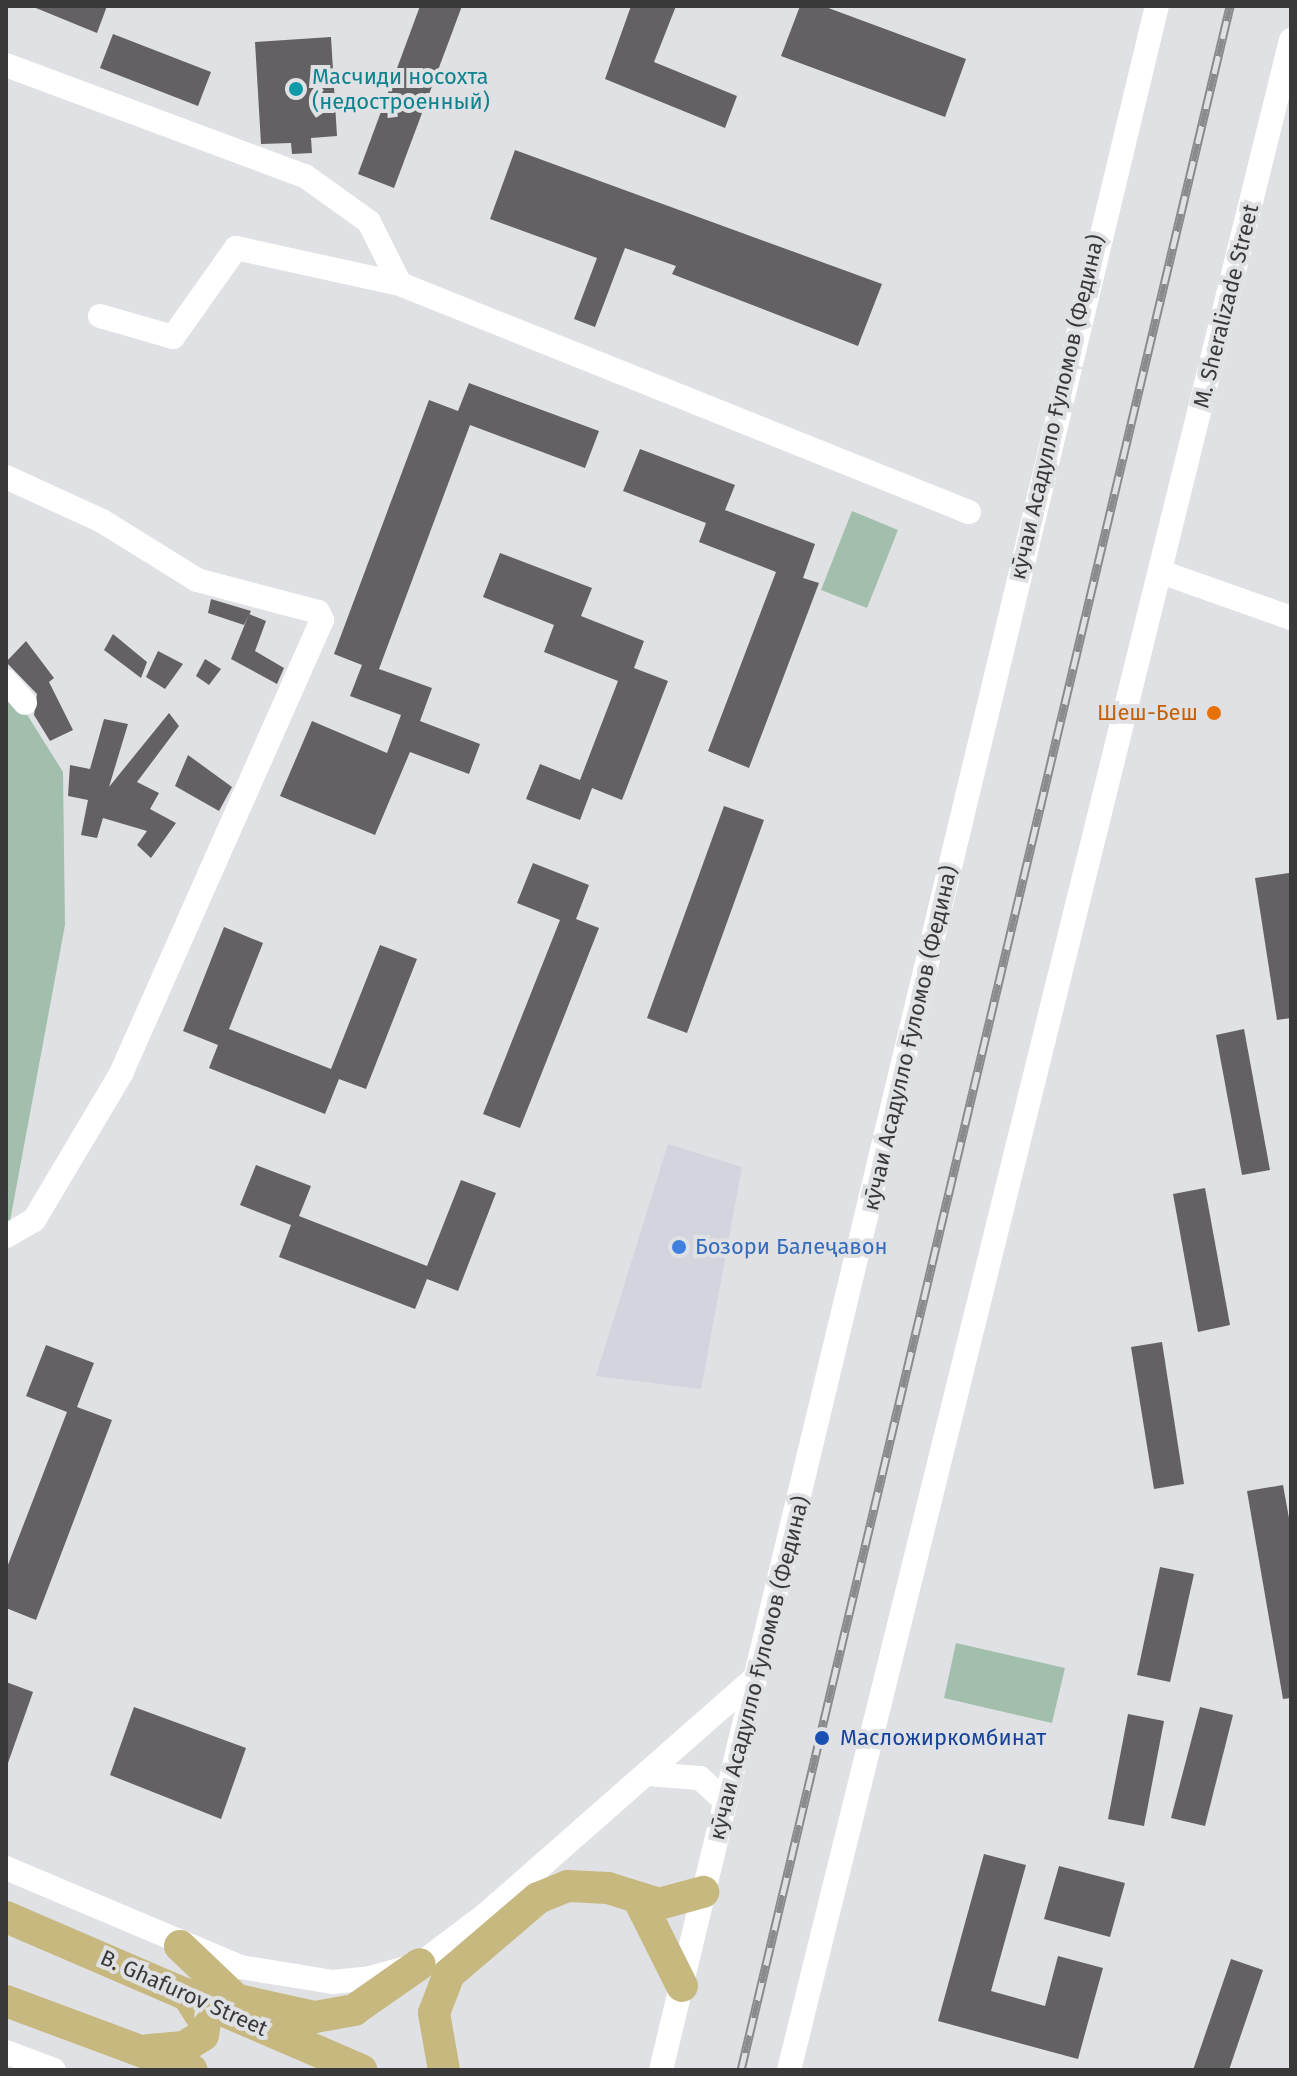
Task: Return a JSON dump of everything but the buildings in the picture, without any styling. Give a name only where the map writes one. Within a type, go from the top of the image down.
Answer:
[{"type":"main road","points":[[444,2070],[434,2013],[449,1974],[479,1942],[538,1898],[568,1886],[608,1888],[639,1900],[676,1902],[703,1892]]},
{"type":"main road","points":[[639,1900],[682,1986]]},
{"type":"main road","name":"B. Ghafurov Street","points":[[6,1917],[361,2070]]},
{"type":"main road","points":[[180,1946],[271,2032]]},
{"type":"main road","points":[[187,1994],[234,1998],[315,2017],[354,2010],[420,1964]]},
{"type":"main road","points":[[141,2050],[184,2047],[203,2035],[205,2022],[187,1994]]},
{"type":"main road","points":[[6,2001],[189,2069]]},
{"type":"street","name":"кӯчаи Асадулло Ғуломов (Федина)","points":[[661,2070],[754,1679],[807,1482],[1083,290],[1157,6]]},
{"type":"street","name":"M. Sheralizade Street","points":[[1161,572],[1291,40]]},
{"type":"street","points":[[6,65],[305,176],[369,222],[400,284]]},
{"type":"street","points":[[100,316],[173,337],[236,248],[400,284],[969,512]]},
{"type":"street","points":[[6,477],[102,521],[197,580],[318,612],[322,620],[122,1072],[34,1220],[6,1236]]},
{"type":"street","points":[[789,2070],[1161,572],[1291,618]]},
{"type":"street","points":[[6,681],[25,703]]},
{"type":"street","points":[[6,1868],[180,1946],[273,1976],[333,1982],[420,1964],[647,1774],[754,1679]]},
{"type":"street","points":[[647,1774],[700,1778],[724,1800]]},
{"type":"street","points":[[799,2033],[803,2070]]},
{"type":"street","points":[[6,2052],[54,2070]]},
{"type":"shaded area","points":[[668,1144],[742,1167],[701,1389],[596,1376]]},
{"type":"green space","points":[[852,511],[898,530],[867,608],[821,590]]},
{"type":"green space","points":[[6,681],[63,772],[65,925],[8,1232]]},
{"type":"green space","points":[[956,1643],[1065,1668],[1052,1723],[944,1698]]},
{"type":"railway","points":[[741,2070],[1230,6]]},
{"type":"place","name":"Масчиди носохта (недостроенный)","points":[[296,89]]},
{"type":"place","name":"Шеш-Беш","points":[[1214,713]]},
{"type":"place","name":"Бозори Балеҷавон","points":[[679,1247]]},
{"type":"place","name":"Масложиркомбинат","points":[[822,1738]]}]
